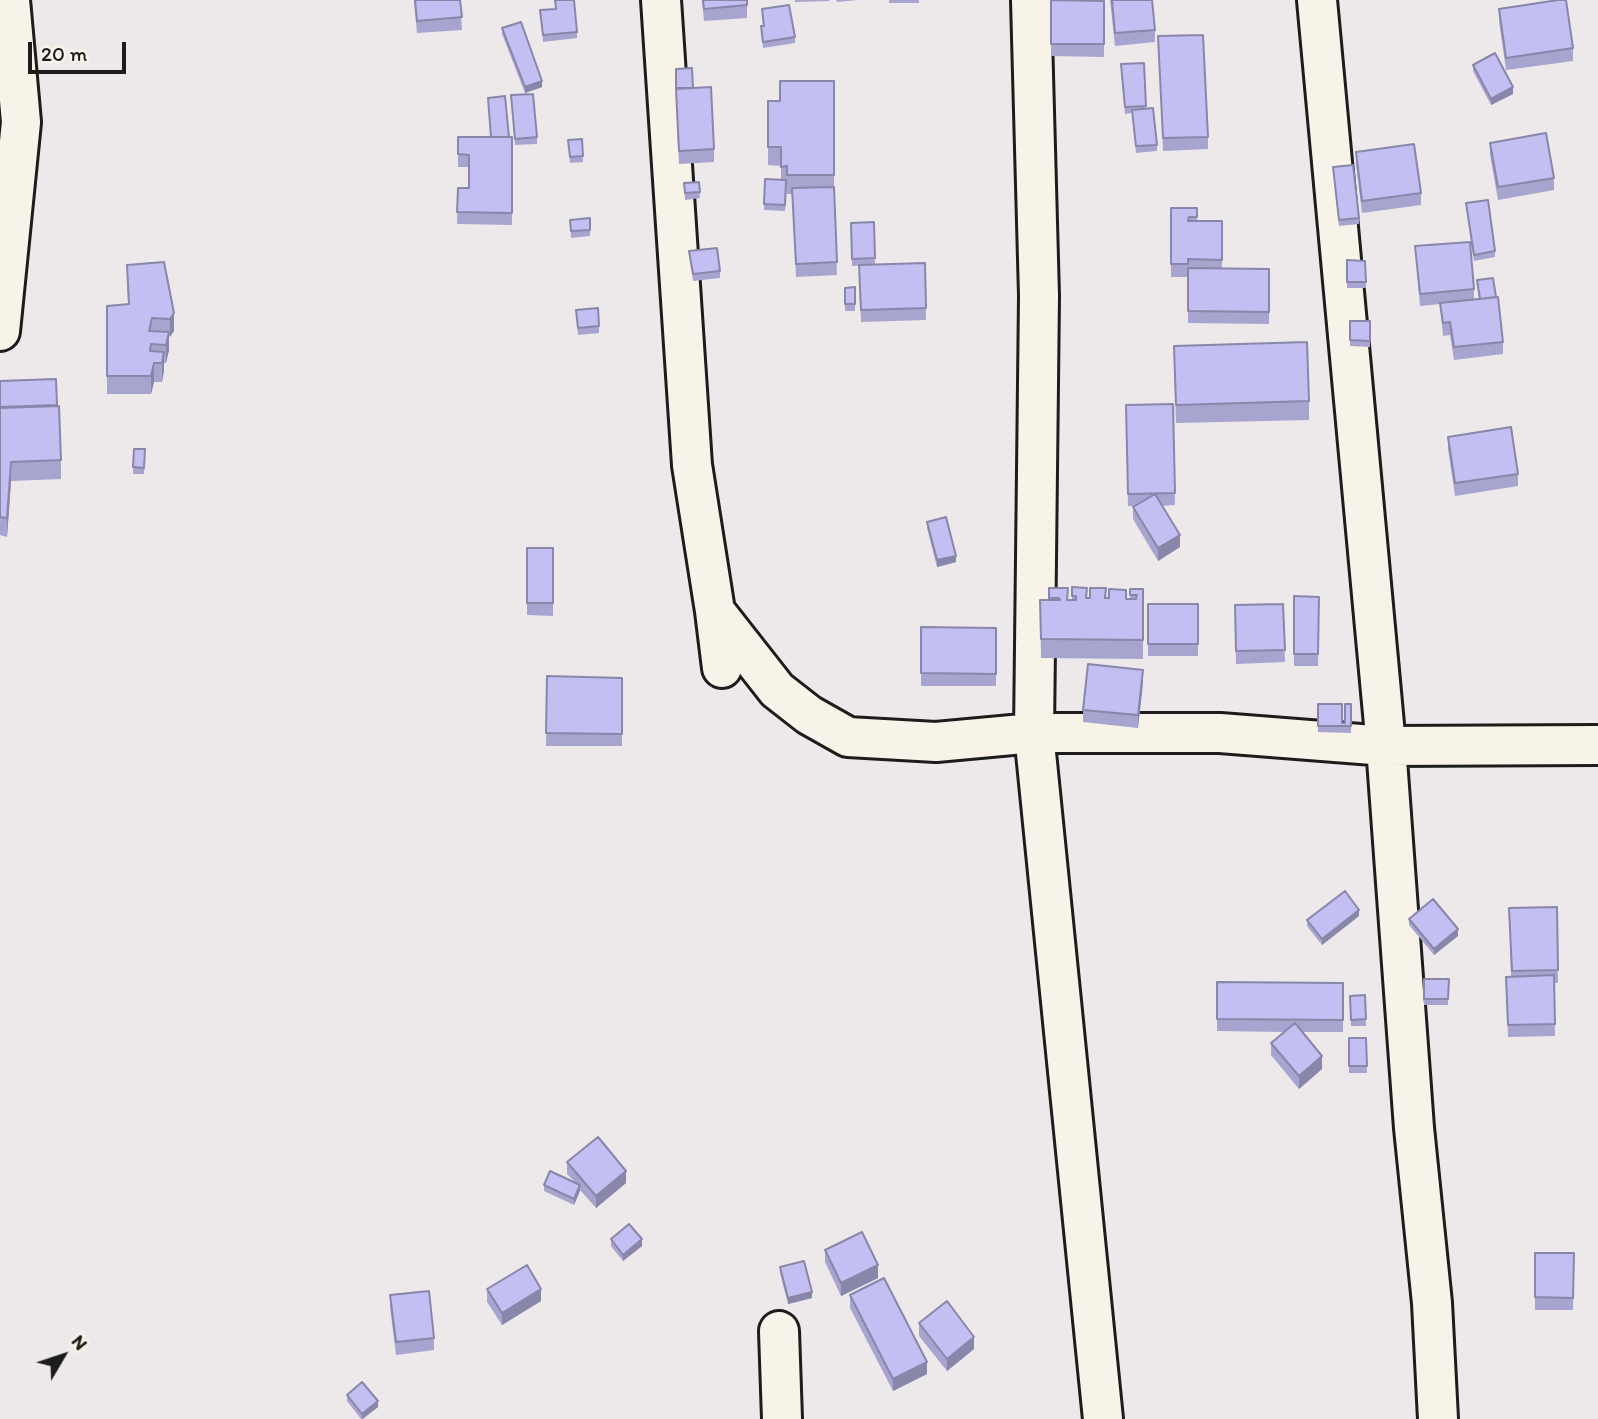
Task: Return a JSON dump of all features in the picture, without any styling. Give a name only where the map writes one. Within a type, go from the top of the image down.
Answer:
[{"type":"street","points":[[0,331],[21,122],[10,0]]},
{"type":"street","points":[[661,0],[692,465],[716,611],[722,668]]},
{"type":"street","points":[[1031,0],[1039,296],[1034,733],[1103,1419]]},
{"type":"street","points":[[1317,0],[1386,746],[1414,1128],[1432,1303],[1438,1419]]},
{"type":"street","points":[[716,611],[777,690],[809,715],[848,737],[936,742],[1034,733],[1220,733],[1386,746],[1598,745]]},
{"type":"street","points":[[779,1331],[782,1419]]},
{"type":"building","points":[[415,0],[460,0],[462,17],[417,21]]},
{"type":"building","points":[[555,0],[574,0],[577,32],[543,35],[540,10],[556,9]]},
{"type":"building","points":[[703,0],[747,0],[747,5],[704,9]]},
{"type":"building","points":[[1051,0],[1104,1],[1104,44],[1051,44]]},
{"type":"building","points":[[1112,0],[1152,0],[1155,30],[1115,33]]},
{"type":"building","points":[[1566,0],[1573,48],[1506,58],[1499,9]]},
{"type":"building","points":[[789,5],[795,37],[763,42],[762,9]]},
{"type":"building","points":[[521,22],[542,81],[525,87],[502,28]]},
{"type":"building","points":[[1203,35],[1208,137],[1163,138],[1158,36]]},
{"type":"building","points":[[1495,53],[1513,87],[1491,99],[1473,65]]},
{"type":"building","points":[[1144,63],[1146,106],[1125,107],[1121,64]]},
{"type":"building","points":[[692,68],[693,88],[676,88],[676,69]]},
{"type":"building","points":[[780,81],[834,81],[834,175],[787,175],[787,166],[781,167],[781,147],[768,147],[768,101],[780,101]]},
{"type":"building","points":[[711,87],[714,149],[679,151],[676,89]]},
{"type":"building","points":[[533,94],[537,137],[515,139],[511,95]]},
{"type":"building","points":[[505,96],[509,137],[491,137],[488,98]]},
{"type":"building","points":[[1153,108],[1157,145],[1136,146],[1132,110]]},
{"type":"building","points":[[1546,133],[1554,178],[1498,187],[1490,143]]},
{"type":"building","points":[[458,137],[512,137],[512,213],[457,212],[458,188],[469,188],[469,155],[458,154]]},
{"type":"building","points":[[582,139],[583,156],[570,157],[568,140]]},
{"type":"building","points":[[1414,144],[1421,193],[1362,201],[1356,152]]},
{"type":"building","points":[[1353,165],[1359,218],[1339,220],[1333,167]]},
{"type":"building","points":[[765,179],[786,180],[785,205],[764,204]]},
{"type":"building","points":[[699,182],[700,192],[685,193],[684,183]]},
{"type":"building","points":[[834,187],[837,262],[796,264],[792,188]]},
{"type":"building","points":[[1488,200],[1495,251],[1474,255],[1466,203]]},
{"type":"building","points":[[1171,208],[1197,208],[1197,217],[1189,217],[1188,221],[1222,221],[1222,260],[1188,259],[1188,264],[1171,264]]},
{"type":"building","points":[[590,218],[590,230],[571,231],[570,220]]},
{"type":"building","points":[[874,222],[875,258],[852,259],[851,223]]},
{"type":"building","points":[[1470,242],[1474,289],[1420,294],[1415,246]]},
{"type":"building","points":[[717,248],[720,271],[693,274],[689,251]]},
{"type":"building","points":[[1347,260],[1365,261],[1366,282],[1347,282]]},
{"type":"building","points":[[164,262],[174,313],[170,319],[152,318],[149,331],[169,332],[166,345],[151,344],[150,351],[164,352],[162,363],[154,363],[151,376],[107,376],[107,306],[129,304],[127,265]]},
{"type":"building","points":[[925,263],[926,308],[861,310],[859,265]]},
{"type":"building","points":[[1188,268],[1269,269],[1269,312],[1188,311]]},
{"type":"building","points":[[1493,278],[1496,297],[1480,299],[1477,280]]},
{"type":"building","points":[[855,287],[855,304],[845,304],[845,288]]},
{"type":"building","points":[[1498,297],[1503,342],[1454,347],[1450,322],[1443,323],[1440,303]]},
{"type":"building","points":[[598,308],[599,326],[578,328],[576,310]]},
{"type":"building","points":[[1350,321],[1370,321],[1370,341],[1350,340]]},
{"type":"building","points":[[1307,342],[1309,401],[1176,405],[1174,346]]},
{"type":"building","points":[[56,379],[57,405],[0,407],[0,381]]},
{"type":"building","points":[[1173,404],[1175,493],[1128,494],[1126,405]]},
{"type":"building","points":[[59,406],[61,460],[11,462],[7,518],[0,517],[0,408]]},
{"type":"building","points":[[1511,427],[1518,474],[1455,483],[1448,437]]},
{"type":"building","points":[[134,449],[145,449],[144,468],[133,467]]},
{"type":"building","points":[[1155,494],[1180,535],[1158,548],[1133,507]]},
{"type":"building","points":[[946,517],[956,556],[937,560],[927,522]]},
{"type":"building","points":[[527,548],[553,548],[553,603],[527,603]]},
{"type":"building","points":[[1072,587],[1087,588],[1086,598],[1090,598],[1090,588],[1106,588],[1105,598],[1109,598],[1109,589],[1126,590],[1126,599],[1136,599],[1137,595],[1130,595],[1130,589],[1143,589],[1143,640],[1041,639],[1040,600],[1060,600],[1049,598],[1049,588],[1068,588],[1067,600],[1076,600],[1076,596],[1072,596]]},
{"type":"building","points":[[1294,596],[1319,597],[1318,654],[1294,654]]},
{"type":"building","points":[[1148,604],[1198,604],[1198,644],[1148,644]]},
{"type":"building","points":[[1283,604],[1285,650],[1236,651],[1235,605]]},
{"type":"building","points":[[921,627],[996,628],[996,674],[921,673]]},
{"type":"building","points":[[1088,664],[1143,670],[1138,715],[1083,710]]},
{"type":"building","points":[[547,676],[622,678],[622,734],[546,733]]},
{"type":"building","points":[[1318,704],[1342,704],[1342,723],[1345,723],[1345,704],[1351,704],[1351,726],[1318,726]]},
{"type":"building","points":[[1345,891],[1359,910],[1322,939],[1307,920]]},
{"type":"building","points":[[1433,899],[1458,929],[1434,949],[1409,919]]},
{"type":"building","points":[[1557,907],[1558,970],[1512,971],[1509,908]]},
{"type":"building","points":[[1554,975],[1555,1024],[1508,1025],[1506,977]]},
{"type":"building","points":[[1424,979],[1449,979],[1448,999],[1424,999]]},
{"type":"building","points":[[1217,982],[1343,983],[1343,1020],[1217,1019]]},
{"type":"building","points":[[1365,995],[1366,1019],[1351,1020],[1350,996]]},
{"type":"building","points":[[1295,1023],[1322,1056],[1299,1076],[1271,1043]]},
{"type":"building","points":[[1349,1038],[1366,1038],[1367,1066],[1349,1066]]},
{"type":"building","points":[[598,1137],[626,1171],[596,1196],[567,1162]]},
{"type":"building","points":[[550,1171],[580,1185],[574,1199],[544,1185]]},
{"type":"building","points":[[629,1224],[642,1239],[623,1255],[611,1239]]},
{"type":"building","points":[[862,1232],[878,1265],[841,1283],[825,1250]]},
{"type":"building","points":[[1535,1253],[1574,1253],[1573,1298],[1535,1297]]},
{"type":"building","points":[[804,1261],[812,1292],[788,1298],[780,1267]]},
{"type":"building","points":[[527,1265],[541,1289],[502,1313],[487,1289]]},
{"type":"building","points":[[884,1278],[927,1362],[893,1379],[850,1295]]},
{"type":"building","points":[[429,1291],[434,1338],[396,1342],[390,1295]]},
{"type":"building","points":[[947,1301],[974,1337],[947,1359],[919,1323]]},
{"type":"building","points":[[362,1382],[378,1401],[362,1414],[347,1395]]}]
